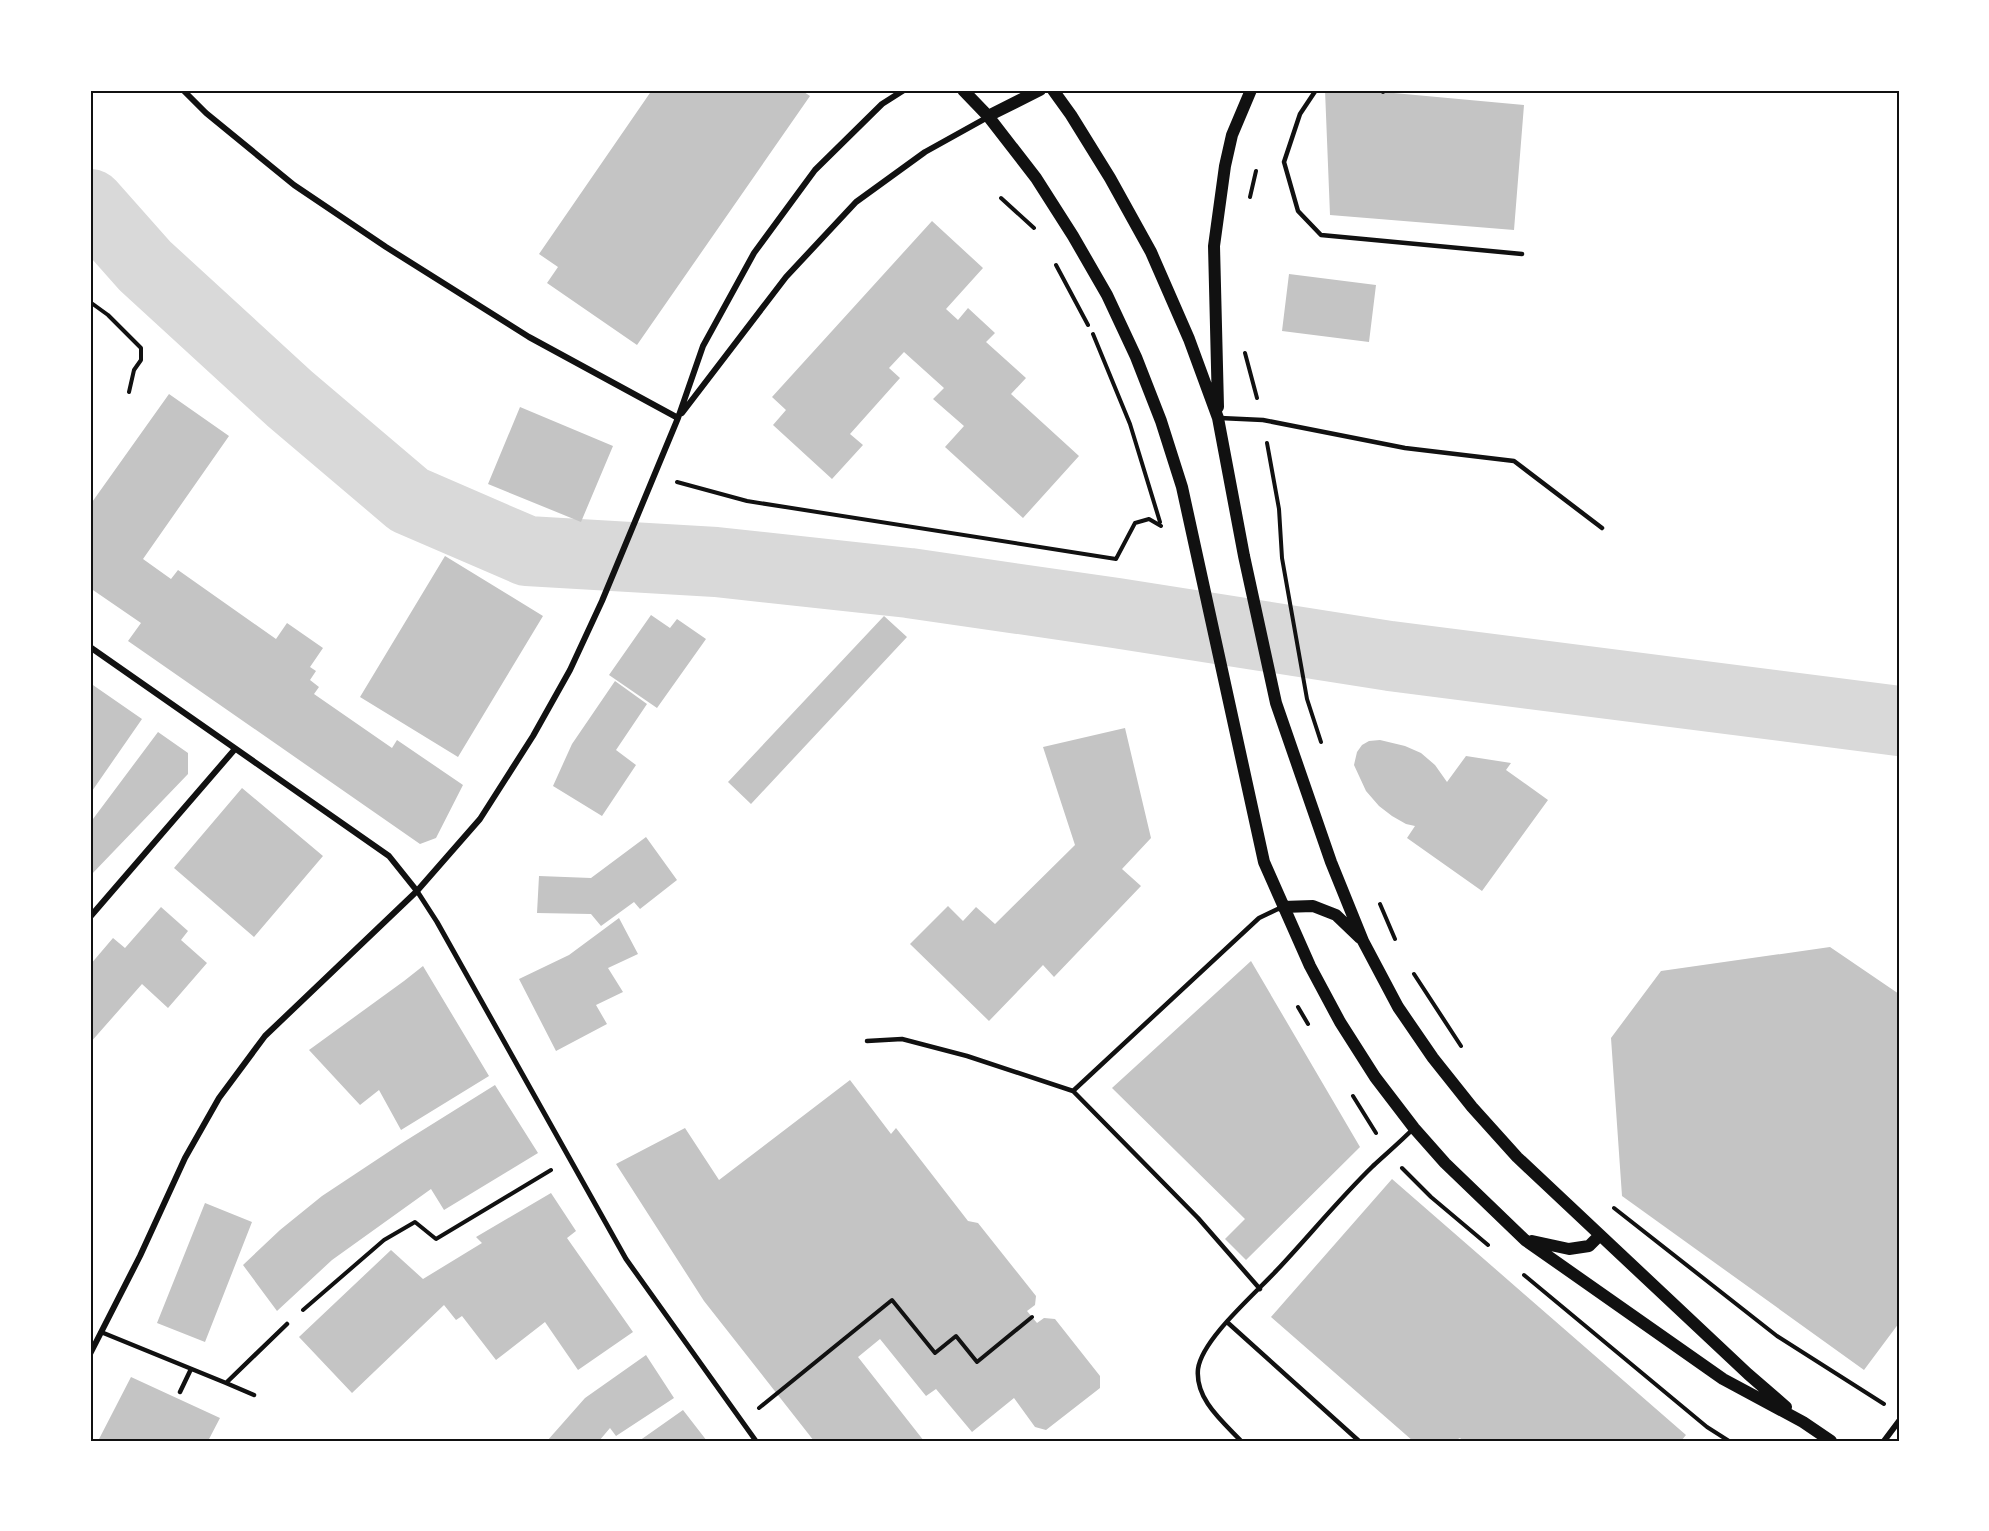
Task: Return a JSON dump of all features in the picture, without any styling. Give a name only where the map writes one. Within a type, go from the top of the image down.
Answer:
[{"type":"main road","points":[[963,90],[988,116],[1036,178],[1073,236],[1107,296],[1136,357],[1161,421],[1182,486],[1264,862],[1310,966],[1340,1022],[1375,1077],[1444,1163],[1525,1240],[1724,1379],[1803,1422],[1831,1441]]},
{"type":"main road","points":[[988,116],[1040,90]]},
{"type":"main road","points":[[1053,90],[1101,162],[1151,252],[1189,339],[1218,418]]},
{"type":"main road","points":[[1251,90],[1232,135],[1214,246],[1218,418],[1244,556],[1276,703],[1331,862],[1363,941],[1398,1007],[1433,1058],[1472,1107],[1517,1157],[1803,1422]]},
{"type":"main road","points":[[1283,907],[1313,906],[1336,915],[1363,941]]},
{"type":"main road","points":[[1525,1240],[1569,1249],[1589,1246],[1600,1235]]},
{"type":"street","points":[[183,90],[206,113],[294,186],[386,247],[529,337],[678,418]]},
{"type":"street","points":[[90,1354],[140,1256],[185,1158],[219,1098],[265,1036],[417,891],[465,837],[490,804],[533,736],[570,670],[635,523],[678,418],[703,346],[754,253],[815,170],[882,104],[904,90]]},
{"type":"street","points":[[678,418],[786,277],[856,202],[925,152],[988,116]]},
{"type":"street","points":[[90,647],[389,856],[417,891],[436,922],[626,1259],[756,1441]]},
{"type":"street","points":[[90,917],[235,749]]},
{"type":"street","points":[[1884,1441],[1899,1421]]},
{"type":"lane","points":[[1316,90],[1300,114],[1284,162],[1298,211],[1321,235],[1522,255]]},
{"type":"lane","points":[[1218,418],[1263,420],[1405,447],[1514,461],[1602,528]]},
{"type":"lane","points":[[1073,1091],[1259,918],[1283,907]]},
{"type":"lane","points":[[867,1041],[902,1040],[967,1056],[1073,1091],[1198,1218],[1260,1288]]},
{"type":"lane","points":[[1241,1441],[1206,1401],[1198,1387],[1198,1367],[1208,1346],[1227,1322],[1373,1166],[1414,1128]]},
{"type":"lane","points":[[1227,1322],[1359,1441]]},
{"type":"lane","points":[[226,1383],[287,1324]]},
{"type":"lane","points":[[101,1332],[254,1395]]},
{"type":"lane","points":[[180,1392],[191,1369]]},
{"type":"path","points":[[1249,203],[1256,171]]},
{"type":"path","points":[[1001,198],[1037,231]]},
{"type":"path","points":[[1053,260],[1091,329],[1130,424],[1163,535]]},
{"type":"path","points":[[90,302],[108,315],[141,348],[141,360],[134,370],[129,392]]},
{"type":"path","points":[[1245,351],[1263,420],[1279,509],[1282,558],[1307,699],[1321,743]]},
{"type":"path","points":[[653,476],[747,501],[1116,559],[1135,523],[1149,519],[1161,526]]},
{"type":"path","points":[[1376,895],[1399,949]]},
{"type":"path","points":[[1410,969],[1466,1055]]},
{"type":"path","points":[[287,1324],[384,1240],[415,1222],[436,1239],[570,1159]]},
{"type":"path","points":[[1614,1208],[1777,1336],[1867,1392]]},
{"type":"path","points":[[742,1422],[892,1300],[935,1353],[956,1336],[977,1362],[1032,1317]]},
{"type":"building","points":[[652,90],[801,90],[810,96],[637,345],[547,283],[558,267],[539,254]]},
{"type":"building","points":[[1325,90],[1361,90],[1524,105],[1514,230],[1330,215]]},
{"type":"building","points":[[932,221],[983,268],[946,309],[958,320],[968,308],[995,333],[986,342],[1026,378],[1011,394],[1079,456],[1023,518],[945,447],[964,426],[933,399],[944,388],[904,352],[889,368],[900,378],[850,434],[863,445],[832,479],[773,425],[786,410],[772,397]]},
{"type":"building","points":[[1289,274],[1376,285],[1369,342],[1282,331]]},
{"type":"building","points":[[169,394],[229,436],[143,559],[171,579],[178,570],[276,639],[287,623],[323,648],[310,667],[316,671],[310,680],[319,687],[314,694],[392,748],[397,740],[463,785],[436,838],[420,844],[128,641],[141,623],[90,588],[90,505]]},
{"type":"building","points":[[520,407],[613,446],[581,522],[488,484]]},
{"type":"building","points":[[445,556],[543,616],[458,757],[360,697]]},
{"type":"building","points":[[651,615],[670,628],[677,619],[706,639],[657,708],[609,675]]},
{"type":"building","points":[[884,616],[907,637],[751,804],[728,782]]},
{"type":"building","points":[[615,681],[647,704],[616,750],[636,765],[602,816],[553,786],[572,744]]},
{"type":"building","points":[[90,683],[142,719],[90,794]]},
{"type":"building","points":[[1125,728],[1151,838],[1122,869],[1141,886],[1054,977],[1043,965],[989,1021],[910,944],[948,906],[963,921],[976,907],[995,924],[1075,845],[1043,747]]},
{"type":"building","points":[[158,732],[188,753],[188,774],[90,876],[90,823]]},
{"type":"building","points":[[1380,740],[1405,746],[1421,753],[1435,765],[1447,782],[1466,756],[1511,763],[1506,770],[1548,800],[1482,891],[1407,838],[1415,826],[1392,816],[1379,806],[1366,791],[1354,765],[1357,752],[1369,741]]},
{"type":"building","points":[[242,788],[323,856],[254,937],[174,868]]},
{"type":"building","points":[[646,837],[677,880],[640,909],[634,902],[601,926],[591,914],[537,913],[539,876],[591,878]]},
{"type":"building","points":[[161,907],[188,931],[181,940],[207,963],[168,1008],[142,984],[90,1043],[90,965],[113,938],[125,948]]},
{"type":"building","points":[[619,918],[638,954],[608,968],[623,992],[596,1005],[607,1024],[556,1051],[519,979],[569,955]]},
{"type":"building","points":[[1830,947],[1899,994],[1899,1323],[1864,1370],[1622,1196],[1611,1038],[1661,971]]},
{"type":"building","points":[[1251,961],[1360,1147],[1246,1260],[1225,1239],[1245,1219],[1112,1088]]},
{"type":"building","points":[[423,966],[489,1076],[401,1130],[379,1090],[360,1105],[309,1050]]},
{"type":"building","points":[[850,1080],[891,1134],[896,1128],[968,1221],[978,1223],[1036,1296],[1035,1305],[1027,1311],[1037,1323],[1044,1318],[1055,1319],[1100,1376],[1100,1388],[1046,1430],[1035,1427],[1014,1398],[972,1432],[936,1389],[926,1396],[880,1339],[858,1357],[924,1441],[814,1441],[704,1301],[616,1164],[685,1128],[719,1180]]},
{"type":"building","points":[[495,1085],[538,1153],[444,1210],[431,1189],[332,1260],[277,1311],[243,1265],[280,1230],[322,1196]]},
{"type":"building","points":[[1392,1179],[1686,1435],[1681,1441],[1463,1441],[1460,1438],[1454,1441],[1413,1441],[1271,1317]]},
{"type":"building","points":[[551,1193],[576,1231],[567,1238],[633,1332],[578,1370],[545,1322],[496,1360],[462,1316],[456,1320],[444,1305],[352,1393],[299,1337],[391,1250],[423,1279],[482,1243],[476,1237]]},
{"type":"building","points":[[205,1203],[252,1222],[205,1342],[157,1323]]},
{"type":"building","points":[[646,1355],[674,1398],[616,1436],[610,1428],[599,1441],[547,1441],[585,1398]]},
{"type":"building","points":[[131,1377],[220,1418],[208,1441],[98,1441]]},
{"type":"building","points":[[683,1410],[707,1441],[639,1441]]},
{"type":"waterway","points":[[90,204],[145,266],[290,399],[409,500],[527,551],[716,562],[909,583],[1390,656],[1899,721]]}]
